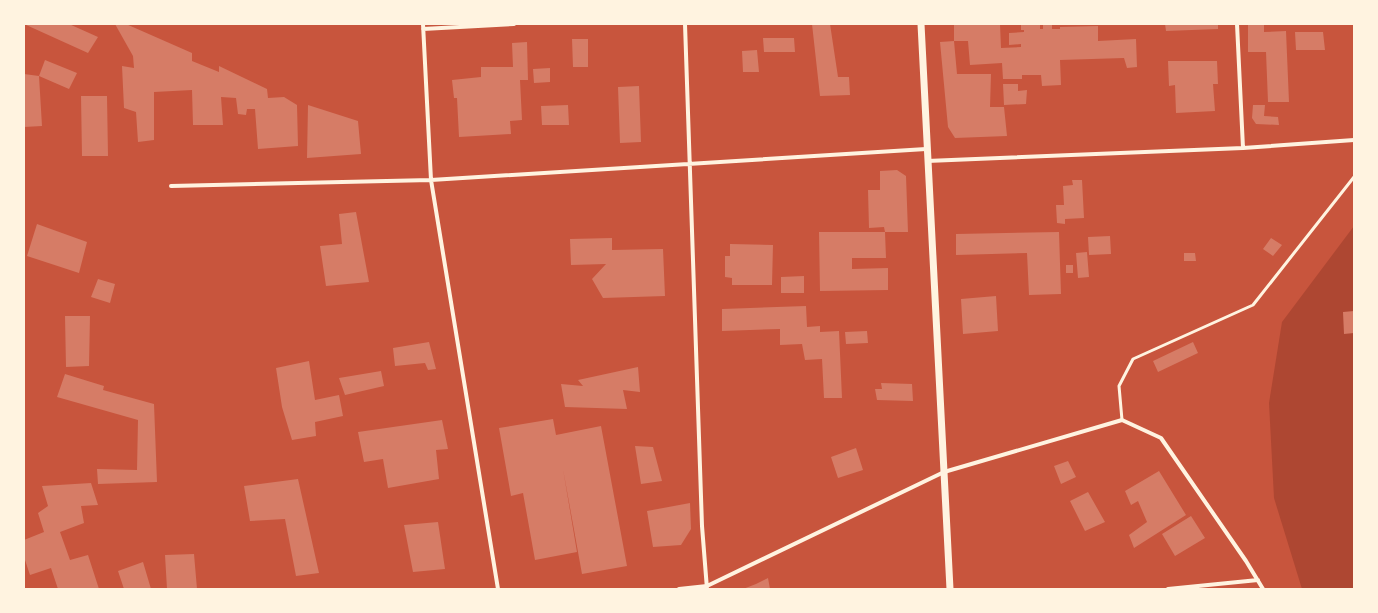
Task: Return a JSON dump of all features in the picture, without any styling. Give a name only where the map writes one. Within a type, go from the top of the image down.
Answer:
[{"type":"street","points":[[498,589],[431,180],[423,26],[514,24]]},
{"type":"street","points":[[684,24],[691,164],[702,526],[707,587]]},
{"type":"street","points":[[921,24],[926,149],[950,589]]},
{"type":"street","points":[[1237,24],[1242,148]]},
{"type":"street","points":[[927,161],[1242,148],[1354,140]]},
{"type":"street","points":[[171,186],[431,180],[926,149]]},
{"type":"street","points":[[679,589],[707,587],[944,472],[1122,420],[1161,438],[1263,589]]},
{"type":"street","points":[[1168,589],[1258,580]]},
{"type":"lane","points":[[1122,420],[1119,386],[1133,358],[1253,305],[1354,177]]},
{"type":"shaded area","points":[[1354,226],[1354,589],[1302,589],[1274,498],[1269,403],[1282,322]]},
{"type":"building","points":[[24,24],[69,24],[98,37],[88,53]]},
{"type":"building","points":[[115,24],[126,24],[192,53],[192,61],[219,72],[219,66],[267,89],[268,98],[284,97],[297,105],[298,146],[258,149],[255,109],[247,109],[246,115],[238,114],[236,98],[221,97],[223,125],[193,125],[192,90],[154,92],[154,140],[138,142],[136,112],[124,108],[122,66],[134,68],[133,56]]},
{"type":"building","points":[[812,24],[830,24],[838,77],[849,77],[850,95],[820,96]]},
{"type":"building","points":[[954,24],[1000,24],[1001,48],[1021,47],[1021,44],[1009,45],[1009,33],[1024,32],[1024,30],[1021,30],[1021,24],[1040,24],[1040,29],[1043,29],[1043,24],[1052,24],[1052,29],[1060,29],[1060,27],[1098,26],[1098,41],[1136,39],[1137,67],[1127,68],[1124,58],[1060,60],[1061,85],[1042,86],[1041,75],[1022,75],[1022,79],[1003,79],[1002,63],[970,65],[968,41],[954,41]]},
{"type":"building","points":[[1165,24],[1218,24],[1218,29],[1166,31]]},
{"type":"building","points":[[1248,24],[1264,24],[1264,32],[1286,31],[1289,102],[1268,102],[1266,52],[1248,52]]},
{"type":"building","points":[[1295,32],[1323,32],[1325,50],[1296,50]]},
{"type":"building","points":[[763,38],[794,38],[795,52],[764,52]]},
{"type":"building","points":[[572,39],[588,39],[588,67],[573,67]]},
{"type":"building","points":[[954,41],[957,74],[991,74],[990,107],[1004,107],[1007,136],[955,138],[948,127],[940,42]]},
{"type":"building","points":[[527,42],[528,80],[520,80],[522,120],[510,121],[511,134],[459,137],[457,98],[454,98],[452,80],[481,77],[481,67],[513,67],[512,43]]},
{"type":"building","points":[[757,50],[759,72],[743,72],[742,51]]},
{"type":"building","points":[[45,60],[77,73],[69,89],[39,76]]},
{"type":"building","points":[[1168,61],[1217,61],[1218,84],[1213,84],[1215,111],[1176,113],[1175,85],[1169,86]]},
{"type":"building","points":[[550,68],[550,82],[534,83],[533,69]]},
{"type":"building","points":[[24,74],[39,76],[42,126],[24,127]]},
{"type":"building","points":[[1003,84],[1018,84],[1018,91],[1027,90],[1026,104],[1004,105]]},
{"type":"building","points":[[639,86],[641,142],[620,143],[618,87]]},
{"type":"building","points":[[81,96],[107,96],[108,156],[82,156]]},
{"type":"building","points":[[308,105],[358,121],[361,154],[307,158]]},
{"type":"building","points":[[568,105],[569,125],[542,125],[541,106]]},
{"type":"building","points":[[1253,105],[1265,105],[1264,116],[1278,117],[1279,125],[1256,124],[1252,118]]},
{"type":"building","points":[[897,170],[906,176],[908,232],[885,232],[884,227],[869,228],[868,190],[880,190],[880,171]]},
{"type":"building","points":[[1072,180],[1082,180],[1084,218],[1065,219],[1065,224],[1057,223],[1056,205],[1064,205],[1063,186],[1073,185]]},
{"type":"building","points":[[356,212],[369,282],[326,286],[320,246],[342,244],[339,214]]},
{"type":"building","points":[[37,224],[87,242],[79,273],[27,256]]},
{"type":"building","points":[[819,232],[885,232],[886,258],[852,258],[852,269],[888,268],[888,290],[820,291]]},
{"type":"building","points":[[1059,232],[1061,294],[1029,295],[1027,253],[956,255],[956,234]]},
{"type":"building","points":[[1110,236],[1111,254],[1089,255],[1088,237]]},
{"type":"building","points":[[612,238],[612,250],[663,249],[665,296],[603,298],[592,279],[606,264],[571,265],[570,239]]},
{"type":"building","points":[[1271,238],[1282,245],[1273,256],[1263,249]]},
{"type":"building","points":[[730,244],[773,245],[772,285],[732,285],[732,278],[725,277],[725,256],[730,256]]},
{"type":"building","points":[[1087,252],[1089,277],[1078,278],[1076,253]]},
{"type":"building","points":[[1184,253],[1195,253],[1196,261],[1184,261]]},
{"type":"building","points":[[1066,265],[1073,265],[1073,273],[1066,273]]},
{"type":"building","points":[[804,276],[804,293],[781,293],[781,277]]},
{"type":"building","points":[[98,279],[115,284],[110,303],[91,297]]},
{"type":"building","points":[[996,296],[998,331],[963,334],[961,299]]},
{"type":"building","points":[[806,306],[807,327],[820,326],[820,332],[839,331],[842,398],[824,398],[822,359],[805,360],[802,344],[780,345],[780,329],[722,331],[722,309]]},
{"type":"building","points":[[1354,311],[1354,333],[1344,334],[1343,312]]},
{"type":"building","points":[[65,316],[90,316],[89,366],[66,367]]},
{"type":"building","points":[[867,331],[868,343],[846,344],[845,332]]},
{"type":"building","points":[[429,342],[436,369],[428,370],[425,363],[395,366],[393,348]]},
{"type":"building","points":[[1193,342],[1198,353],[1158,372],[1153,361]]},
{"type":"building","points":[[309,361],[315,400],[339,395],[343,416],[315,422],[316,436],[292,440],[282,407],[276,368]]},
{"type":"building","points":[[638,367],[640,392],[623,390],[627,409],[565,407],[561,384],[583,386],[578,380]]},
{"type":"building","points":[[381,371],[384,386],[345,395],[339,378]]},
{"type":"building","points":[[65,374],[104,386],[103,390],[154,404],[157,482],[98,484],[97,469],[137,470],[138,420],[57,397]]},
{"type":"building","points":[[881,383],[912,384],[913,401],[877,400],[875,389],[882,389]]},
{"type":"building","points":[[553,419],[556,435],[601,426],[627,566],[582,574],[563,469],[577,552],[535,560],[523,493],[511,496],[499,428]]},
{"type":"building","points":[[442,420],[448,449],[436,450],[439,479],[388,488],[383,459],[364,462],[358,432]]},
{"type":"building","points":[[635,446],[653,447],[662,481],[641,484]]},
{"type":"building","points":[[856,448],[863,470],[838,478],[831,457]]},
{"type":"building","points":[[1068,461],[1076,477],[1061,484],[1054,466]]},
{"type":"building","points":[[1159,471],[1186,515],[1134,548],[1129,535],[1147,522],[1138,501],[1131,505],[1125,491]]},
{"type":"building","points":[[298,479],[319,573],[296,576],[285,519],[250,521],[244,486]]},
{"type":"building","points":[[91,483],[98,505],[81,506],[84,523],[60,532],[70,560],[88,555],[99,589],[58,589],[51,568],[30,575],[24,557],[24,540],[44,532],[38,513],[48,506],[42,486]]},
{"type":"building","points":[[1088,492],[1105,522],[1085,531],[1070,501]]},
{"type":"building","points":[[690,503],[691,529],[681,545],[653,547],[647,511]]},
{"type":"building","points":[[1191,516],[1205,538],[1175,556],[1162,534]]},
{"type":"building","points":[[438,522],[445,569],[413,572],[404,525]]},
{"type":"building","points":[[194,554],[197,589],[167,589],[165,555]]},
{"type":"building","points":[[143,562],[151,589],[124,589],[118,571]]},
{"type":"building","points":[[768,578],[770,589],[743,589],[756,584]]}]
